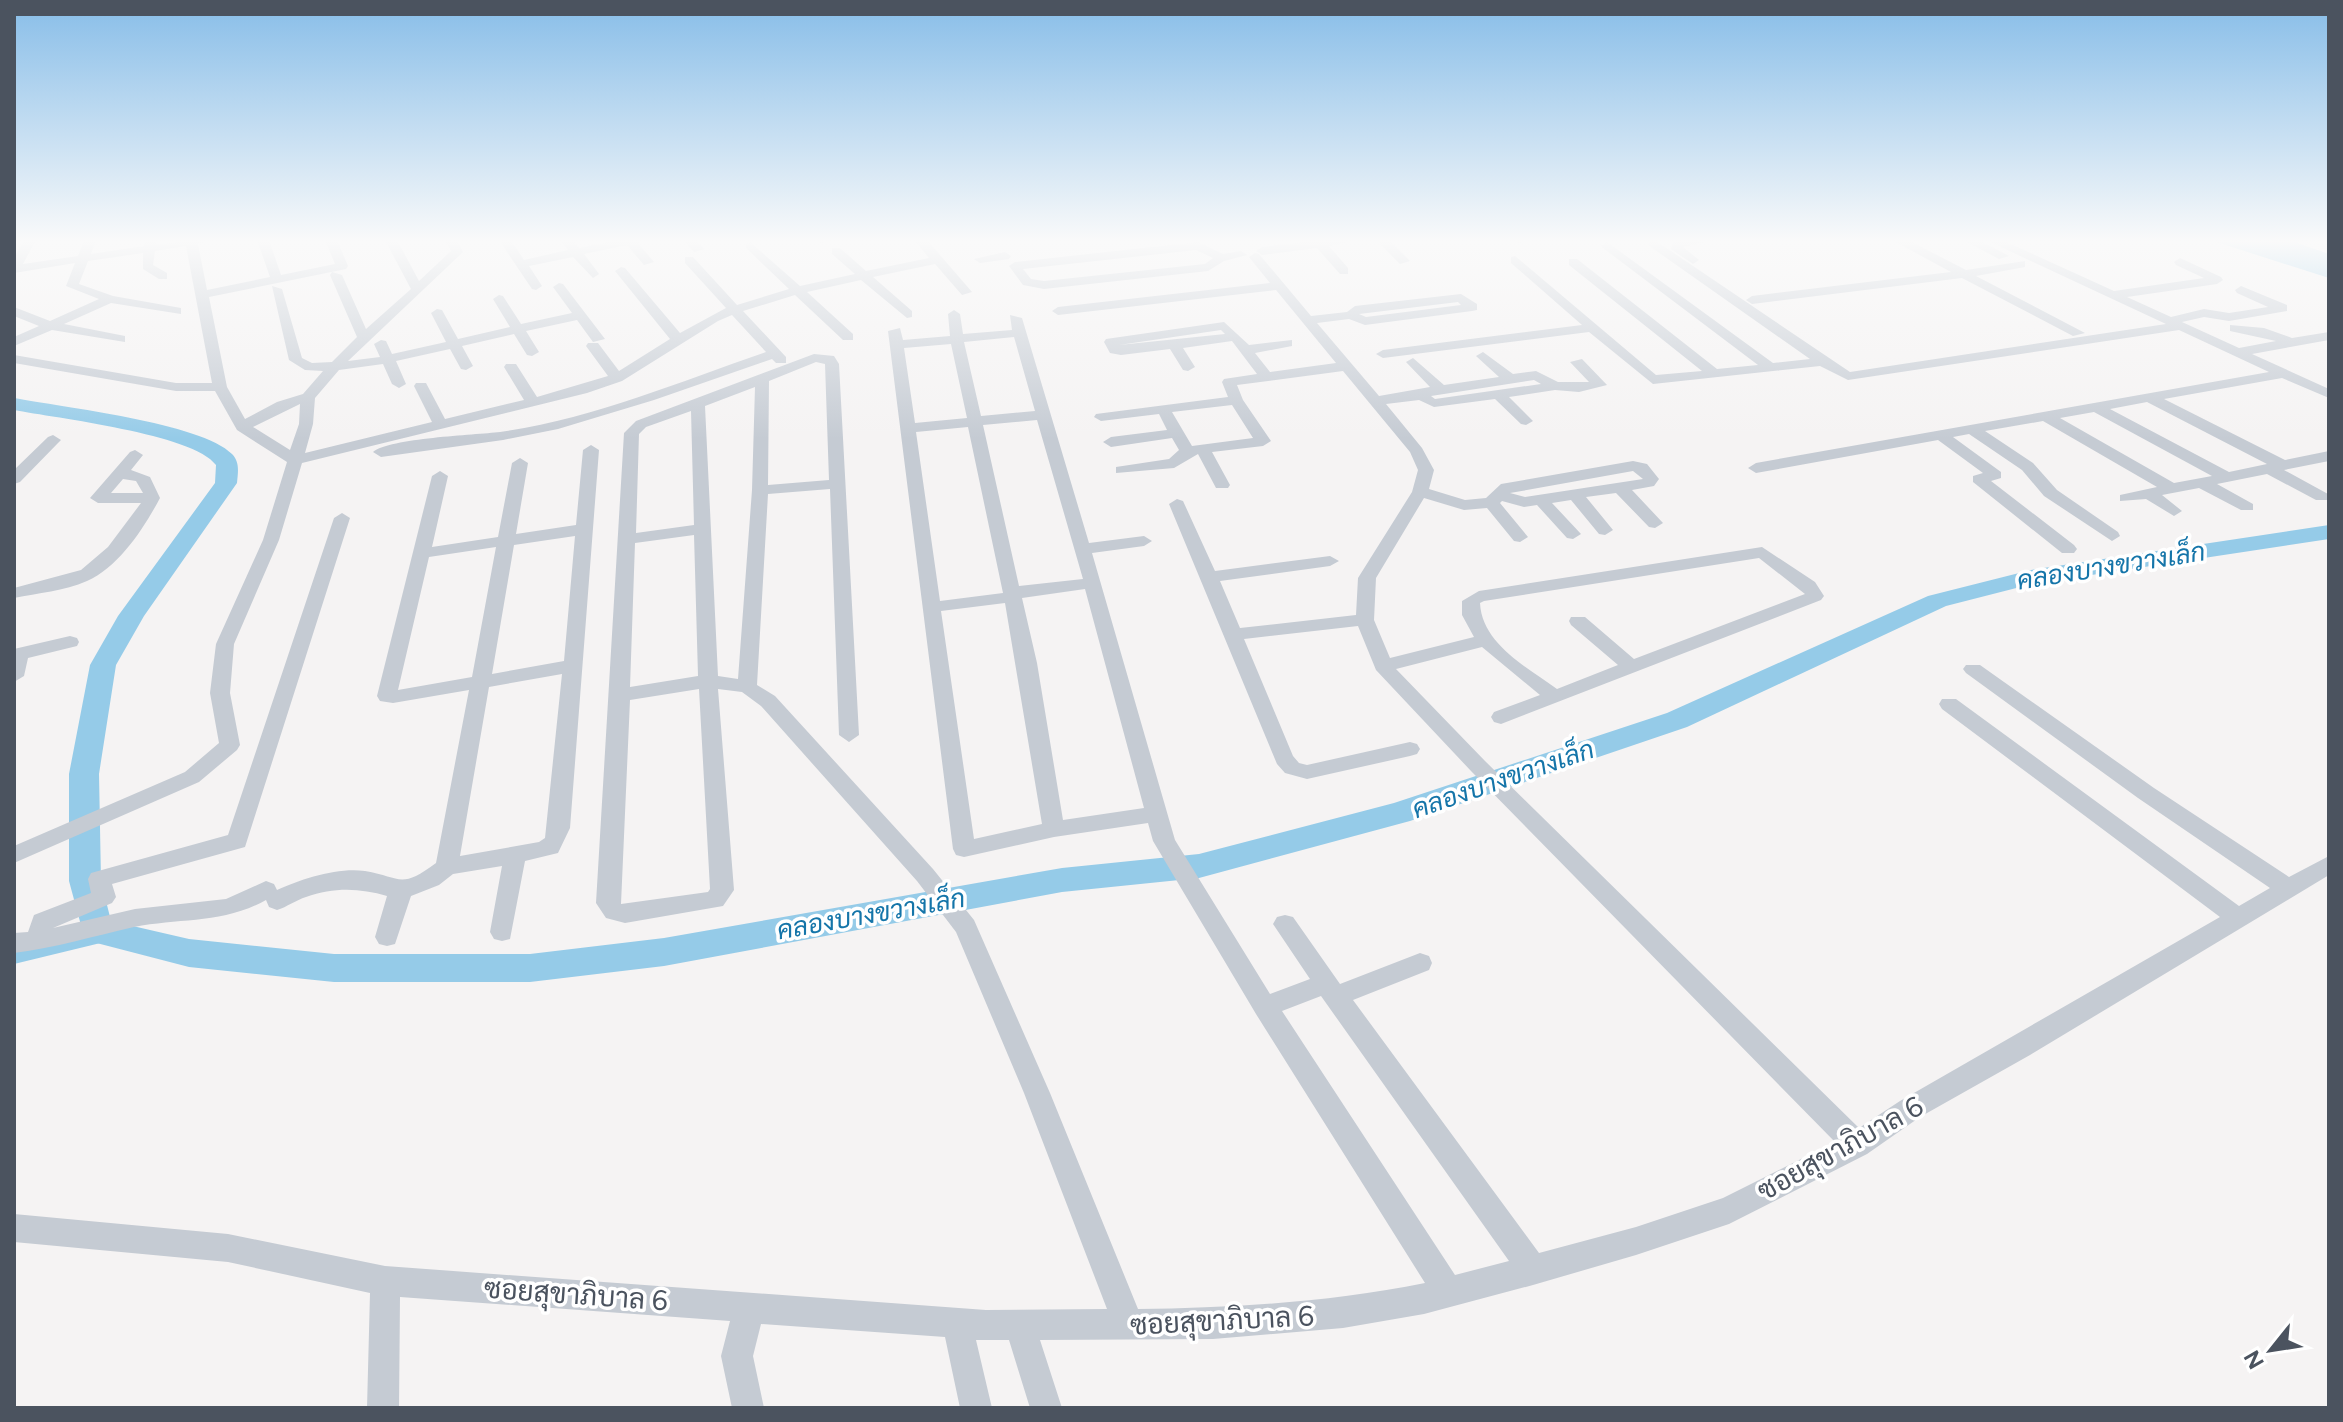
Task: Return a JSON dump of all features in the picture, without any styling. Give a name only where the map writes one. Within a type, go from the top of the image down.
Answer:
[{"type":"street","points":[[14,342],[94,306]]},
{"type":"street","points":[[150,306],[176,311]]},
{"type":"street","points":[[203,306],[220,387],[242,427],[293,468]]},
{"type":"street","points":[[282,306],[296,360],[310,367],[362,365],[580,315]]},
{"type":"street","points":[[350,306],[363,336]]},
{"type":"street","points":[[14,855],[192,777],[230,745],[220,693],[225,644],[271,540],[306,424],[308,397],[333,365],[398,306]]},
{"type":"street","points":[[504,306],[532,352]]},
{"type":"street","points":[[574,306],[617,378]]},
{"type":"street","points":[[650,306],[679,341]]},
{"type":"street","points":[[402,440],[472,441],[548,426],[778,357],[734,306]]},
{"type":"street","points":[[293,468],[617,378],[713,318],[744,306]]},
{"type":"street","points":[[815,306],[848,337]]},
{"type":"street","points":[[898,306],[907,314]]},
{"type":"street","points":[[1058,311],[1099,306]]},
{"type":"street","points":[[1296,306],[1379,403],[1424,462],[1426,478],[1421,490],[1367,578],[1365,620],[1383,666],[1478,766],[1857,1145]]},
{"type":"street","points":[[1351,315],[1355,310],[1387,306]]},
{"type":"street","points":[[1307,320],[1351,315],[1365,321],[1470,306]]},
{"type":"street","points":[[1570,306],[1653,380],[1823,362]]},
{"type":"street","points":[[1629,306],[1715,374]]},
{"type":"street","points":[[1688,306],[1771,368]]},
{"type":"street","points":[[1743,306],[1823,362],[1852,376],[2175,323],[2204,313],[2229,317],[2282,308],[2278,306]]},
{"type":"street","points":[[1761,306],[1835,360],[1863,367],[2149,323],[2113,306]]},
{"type":"street","points":[[2027,306],[2078,333]]},
{"type":"street","points":[[2139,306],[2329,394]]},
{"type":"street","points":[[14,311],[51,326],[120,339]]},
{"type":"street","points":[[1440,312],[1452,323]]},
{"type":"street","points":[[437,313],[466,366]]},
{"type":"street","points":[[954,314],[1014,594],[1054,829]]},
{"type":"street","points":[[1156,814],[1054,829],[964,849],[896,338],[957,339],[1016,326],[1093,583],[1164,841],[1265,1007],[1448,1292]]},
{"type":"street","points":[[1383,354],[1594,327]]},
{"type":"street","points":[[2235,328],[2264,332],[2292,343]]},
{"type":"street","points":[[1188,367],[1177,340],[1236,337],[1266,376]]},
{"type":"street","points":[[2242,354],[2329,338]]},
{"type":"street","points":[[2242,354],[2329,338]]},
{"type":"street","points":[[1246,350],[1287,343]]},
{"type":"street","points":[[381,344],[399,384]]},
{"type":"street","points":[[1483,356],[1509,378]]},
{"type":"street","points":[[698,404],[708,681],[722,890],[715,900],[625,914],[614,912],[608,903],[632,433],[641,424],[814,358],[829,359],[849,735]]},
{"type":"street","points":[[14,359],[176,387],[220,387]]},
{"type":"street","points":[[1413,362],[1439,388]]},
{"type":"street","points":[[1379,403],[1423,397],[1434,403],[1555,386],[1599,386],[1577,362]]},
{"type":"street","points":[[1122,470],[1174,463],[1195,450],[1263,441],[1236,400],[1229,382],[1346,366]]},
{"type":"street","points":[[511,367],[533,402]]},
{"type":"street","points":[[1756,468],[2284,373]]},
{"type":"street","points":[[1423,397],[1421,391],[1509,378],[1540,376],[1555,386]]},
{"type":"street","points":[[747,687],[760,490],[762,378]]},
{"type":"street","points":[[421,386],[441,425]]},
{"type":"street","points":[[1498,394],[1526,421]]},
{"type":"street","points":[[242,427],[282,405],[308,397]]},
{"type":"street","points":[[2151,398],[2322,497]]},
{"type":"street","points":[[1101,417],[1236,400]]},
{"type":"street","points":[[2134,401],[2166,417]]},
{"type":"street","points":[[2098,408],[2226,477]]},
{"type":"street","points":[[1163,409],[1176,433],[1195,450],[1222,485]]},
{"type":"street","points":[[908,428],[1042,415]]},
{"type":"street","points":[[2046,416],[2170,488]]},
{"type":"street","points":[[1980,428],[2012,442]]},
{"type":"street","points":[[1980,428],[2047,483],[2050,493],[2112,536]]},
{"type":"street","points":[[1111,442],[1176,433]]},
{"type":"street","points":[[1941,435],[1995,475],[1979,479],[2068,549]]},
{"type":"street","points":[[14,479],[53,440]]},
{"type":"street","points":[[14,943],[69,935],[139,917],[192,913],[356,879],[401,889],[431,879],[447,867],[548,849],[553,845],[559,828],[591,450]]},
{"type":"street","points":[[2233,452],[2272,468]]},
{"type":"street","points":[[135,455],[99,495],[100,500],[152,498]]},
{"type":"street","points":[[2126,498],[2329,456]]},
{"type":"street","points":[[447,867],[520,463]]},
{"type":"street","points":[[1421,490],[1464,505],[1541,500],[1651,479],[1641,467],[1633,466],[1511,485],[1490,501]]},
{"type":"street","points":[[118,474],[146,478],[152,498]]},
{"type":"street","points":[[440,476],[386,694],[393,697],[572,666]]},
{"type":"street","points":[[2201,482],[2247,507]]},
{"type":"street","points":[[760,490],[837,484]]},
{"type":"street","points":[[1620,487],[1655,523]]},
{"type":"street","points":[[2148,493],[2174,511]]},
{"type":"street","points":[[1576,495],[1605,530]]},
{"type":"street","points":[[14,593],[88,573],[109,555],[152,498]]},
{"type":"street","points":[[1541,500],[1573,534]]},
{"type":"street","points":[[1490,501],[1520,537]]},
{"type":"street","points":[[1177,504],[1235,634],[1241,657],[1284,759],[1292,768],[1307,772],[1410,749]]},
{"type":"street","points":[[39,941],[42,922],[105,895],[98,882],[101,878],[237,841],[342,518]]},
{"type":"street","points":[[423,553],[586,529]]},
{"type":"street","points":[[626,539],[701,529]]},
{"type":"street","points":[[1083,549],[1144,541]]},
{"type":"street","points":[[1501,717],[1555,697],[1815,596],[1809,586],[1762,552],[1479,596],[1471,601],[1470,608],[1483,641],[1555,697]]},
{"type":"street","points":[[1211,577],[1330,561]]},
{"type":"street","points":[[932,607],[1093,583]]},
{"type":"street","points":[[1235,634],[1365,620]]},
{"type":"street","points":[[1578,621],[1632,667]]},
{"type":"street","points":[[1383,666],[1483,641]]},
{"type":"street","points":[[14,676],[17,654],[70,642]]},
{"type":"street","points":[[1973,669],[2139,796],[2288,888]]},
{"type":"street","points":[[620,695],[708,681],[747,687],[768,701],[925,875],[966,927],[1037,1093],[1129,1326]]},
{"type":"street","points":[[1949,704],[2236,917]]},
{"type":"street","points":[[502,932],[515,855]]},
{"type":"street","name":"ซอยสุขาภิบาล 6","points":[[14,1228],[228,1248],[385,1281],[957,1323],[1213,1324],[1343,1313],[1448,1292],[1533,1270],[1636,1241],[1729,1210],[1857,1145],[1910,1109],[2021,1047],[2236,917],[2327,867]]},
{"type":"street","points":[[387,937],[401,889]]},
{"type":"street","points":[[1285,924],[1533,1270]]},
{"type":"street","points":[[1265,1007],[1420,963]]},
{"type":"street","points":[[383,1408],[385,1281]]},
{"type":"street","points":[[748,1408],[737,1356],[749,1308]]},
{"type":"street","points":[[957,1323],[976,1408]]},
{"type":"street","points":[[1020,1325],[1046,1408]]},
{"type":"waterway","name":"คลองบางขวางเล็ก","points":[[14,404],[191,440],[213,449],[225,459],[227,465],[226,483],[131,616],[103,665],[84,774],[85,881],[97,931],[189,953],[334,968],[530,968],[664,952],[1062,880],[1199,866],[1399,813],[1677,720],[1937,601],[2031,577],[2329,532]]},
{"type":"waterway","points":[[14,956],[110,934]]}]
